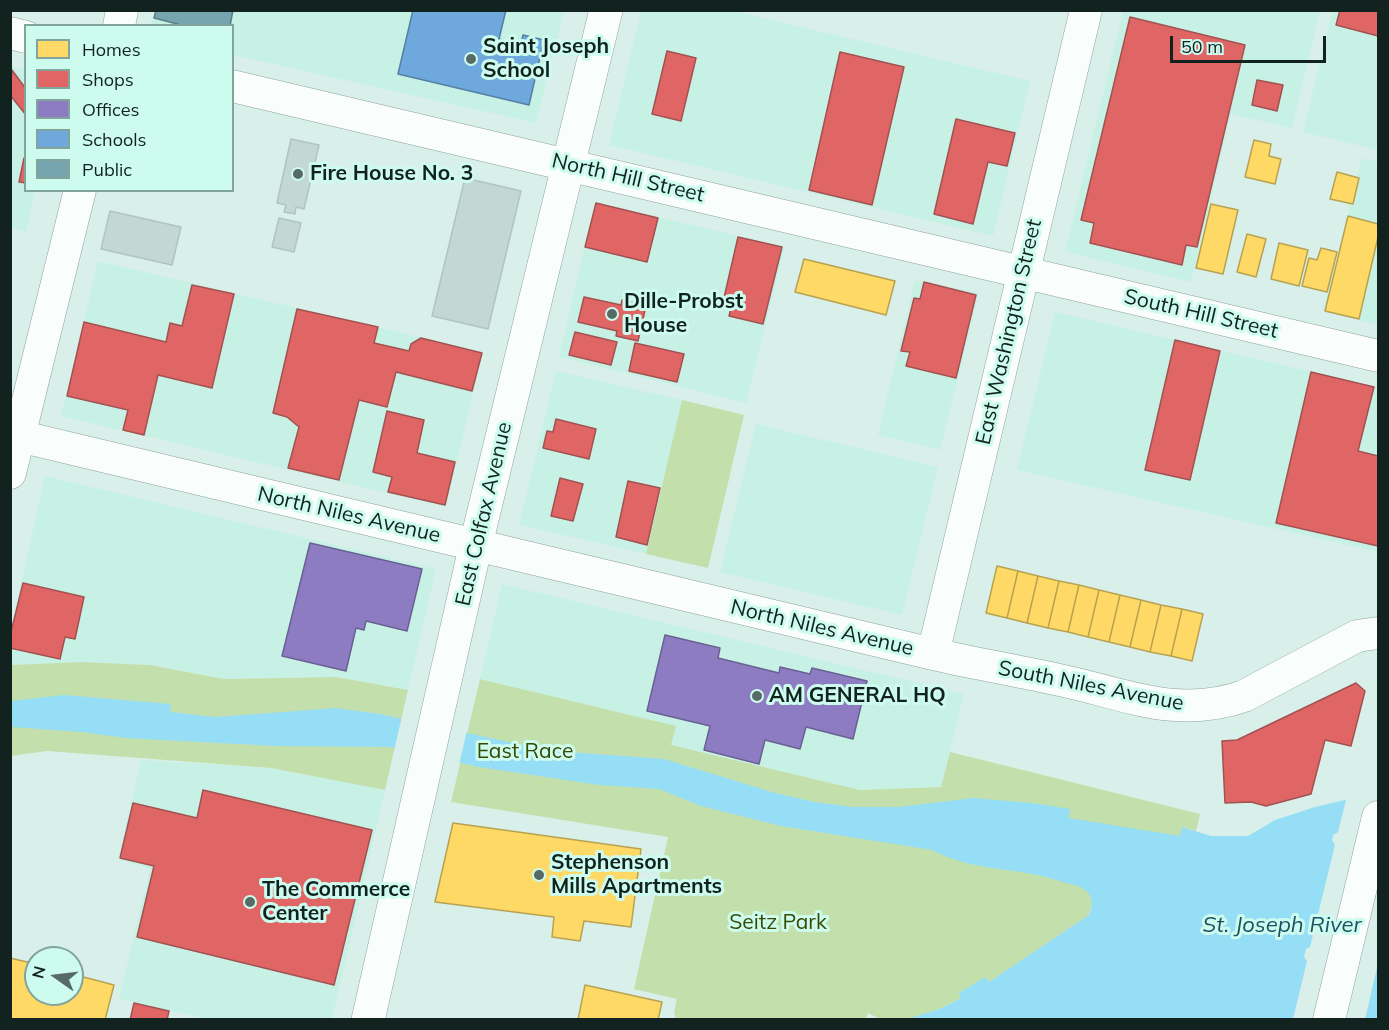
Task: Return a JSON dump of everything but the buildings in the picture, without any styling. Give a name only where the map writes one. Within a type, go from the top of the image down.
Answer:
[{"type":"main road","name":"East Colfax Avenue","points":[[368,1020],[476,544],[606,10]]},
{"type":"street","name":"East Washington Street","points":[[933,654],[1086,10]]},
{"type":"street","name":"North Hill Street","points":[[234,86],[1022,273]]},
{"type":"street","points":[[10,473],[15,436],[79,192]]},
{"type":"street","name":"South Hill Street","points":[[1022,273],[1378,356]]},
{"type":"street","name":"North Niles Avenue","points":[[15,436],[933,654]]},
{"type":"street","name":"South Niles Avenue","points":[[933,654],[1166,705],[1193,706],[1229,701],[1244,696],[1357,636],[1378,633]]},
{"type":"street","points":[[1329,1020],[1378,817]]},
{"type":"shaded area","points":[[155,10],[564,11],[536,123],[234,55],[234,24],[152,24]]},
{"type":"shaded area","points":[[641,11],[734,11],[1030,81],[993,236],[609,145]]},
{"type":"shaded area","points":[[1123,11],[1320,11],[1292,128],[1231,114],[1191,282],[1065,252]]},
{"type":"shaded area","points":[[1332,11],[1378,11],[1378,150],[1303,132]]},
{"type":"shaded area","points":[[10,66],[24,69],[24,192],[35,192],[26,232],[11,228]]},
{"type":"shaded area","points":[[1362,158],[1378,162],[1378,325],[1323,311]]},
{"type":"shaded area","points":[[595,202],[785,247],[746,403],[559,357]]},
{"type":"shaded area","points":[[98,261],[483,352],[446,507],[61,416]]},
{"type":"shaded area","points":[[915,280],[979,293],[940,450],[878,435]]},
{"type":"shaded area","points":[[1055,312],[1378,387],[1378,552],[1017,470]]},
{"type":"shaded area","points":[[556,371],[682,400],[646,554],[519,525]]},
{"type":"shaded area","points":[[756,424],[938,467],[902,615],[720,572]]},
{"type":"shaded area","points":[[45,476],[436,569],[408,690],[336,677],[224,679],[150,665],[81,662],[11,665],[11,629]]},
{"type":"shaded area","points":[[502,584],[964,694],[941,787],[860,790],[671,745],[675,726],[480,679]]},
{"type":"shaded area","points":[[141,760],[271,768],[385,790],[332,1019],[207,1019],[119,999],[150,869],[118,859]]},
{"type":"green space","points":[[682,400],[744,415],[708,568],[646,554]]},
{"type":"green space","points":[[81,662],[150,665],[224,679],[336,677],[408,690],[385,790],[271,768],[47,751],[11,756],[11,665]]},
{"type":"green space","points":[[480,679],[676,726],[671,745],[860,790],[941,787],[950,752],[1200,814],[1196,831],[1182,827],[1181,836],[1092,901],[1089,915],[989,982],[985,977],[961,998],[942,1008],[908,1020],[880,1019],[868,1013],[865,1020],[676,1020],[674,1012],[677,999],[634,989],[668,837],[451,802]]},
{"type":"water","name":"St. Joseph River","points":[[64,695],[171,704],[170,712],[216,717],[336,708],[380,714],[527,746],[569,752],[664,759],[775,793],[815,802],[852,807],[899,807],[973,798],[1032,803],[1070,809],[1069,818],[1180,836],[1182,827],[1211,836],[1248,836],[1275,820],[1315,807],[1378,792],[1378,1019],[908,1019],[942,1008],[961,998],[959,993],[985,977],[989,982],[1089,915],[1090,895],[1080,887],[1047,877],[980,866],[947,857],[932,850],[781,826],[701,806],[659,789],[599,785],[479,767],[389,747],[276,746],[125,738],[82,732],[11,727],[11,701]]},
{"type":"pier","points":[[402,716],[467,730],[459,765],[394,751]]},
{"type":"pier","points":[[1378,789],[1378,963],[1365,1020],[1293,1019],[1307,961],[1304,957],[1306,949],[1310,947],[1335,845],[1332,840],[1333,835],[1338,832],[1347,796]]},
{"type":"place","name":"Saint Joseph School","points":[[471,59]]},
{"type":"place","name":"Fire House No. 3","points":[[298,174]]},
{"type":"place","name":"Dille-Probst House","points":[[612,314]]},
{"type":"place","name":"AM GENERAL HQ","points":[[757,696]]},
{"type":"place","name":"Stephenson Mills Apartments","points":[[539,875]]},
{"type":"place","name":"The Commerce Center","points":[[250,902]]},
{"type":"park label","name":"East Race","points":[[525,752]]},
{"type":"park label","name":"Seitz Park","points":[[778,923]]}]
